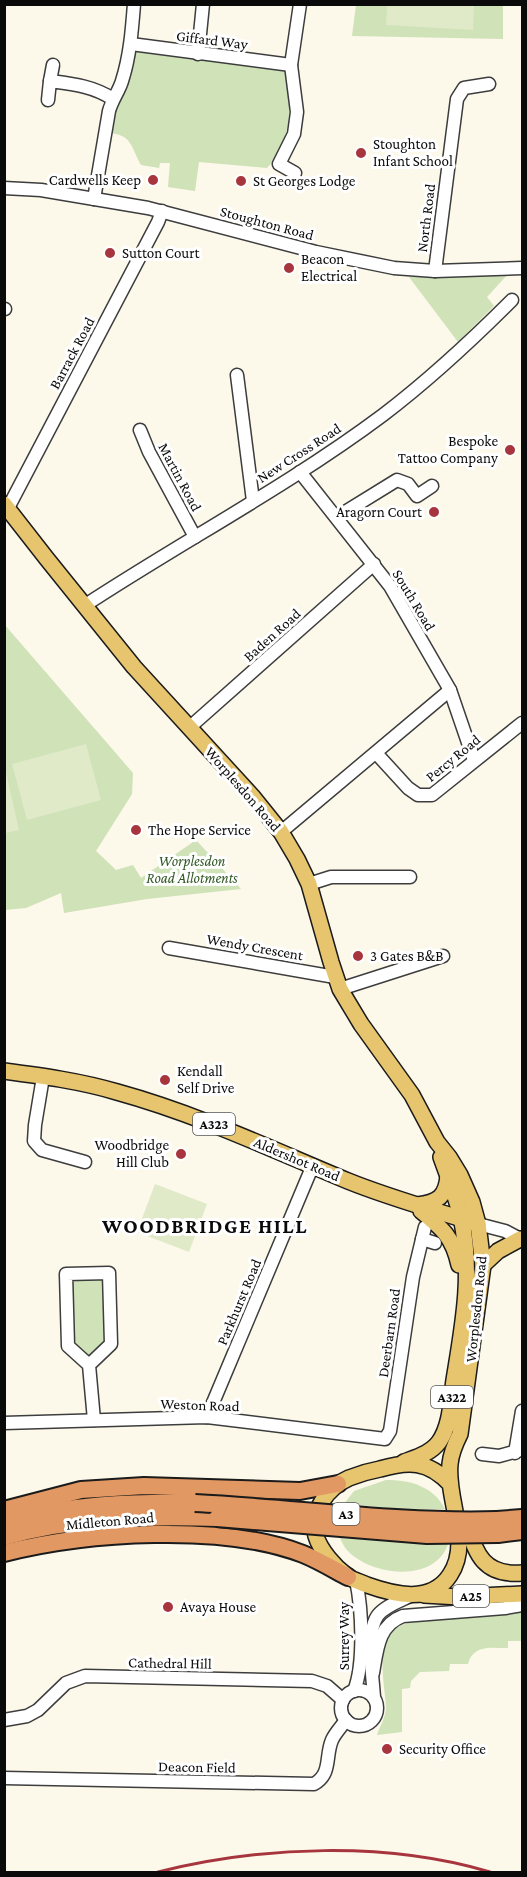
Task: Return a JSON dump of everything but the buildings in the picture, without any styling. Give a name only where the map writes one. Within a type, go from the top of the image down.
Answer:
[{"type":"highway","points":[[4,1510],[81,1490],[144,1486],[300,1491],[338,1484]]},
{"type":"highway","name":"Midleton Road","points":[[4,1522],[90,1507],[195,1503],[260,1506],[497,1527]]},
{"type":"highway","name":"Midleton Road","points":[[4,1537],[87,1521],[142,1517],[217,1518],[427,1535],[497,1527]]},
{"type":"highway","name":"A3","points":[[497,1527],[522,1518]]},
{"type":"highway","name":"A3","points":[[497,1527],[522,1531]]},
{"type":"highway","points":[[4,1552],[90,1538],[188,1535],[255,1542],[277,1547],[302,1554],[352,1578]]},
{"type":"main road","name":"Worplesdon Road","points":[[6,506],[134,667],[252,796],[281,832],[309,884],[338,983],[373,1042],[412,1095],[437,1142],[460,1175],[471,1199],[478,1224],[483,1264],[460,1434],[451,1457],[450,1484]]},
{"type":"main road","name":"Aldershot Road","points":[[4,1071],[78,1082],[154,1103],[229,1130],[415,1206]]},
{"type":"main road","name":"Worplesdon Road","points":[[400,1463],[429,1451],[437,1444],[445,1431],[465,1307],[467,1271],[461,1219],[437,1142]]},
{"type":"main road","points":[[415,1206],[431,1203],[441,1197],[447,1190],[448,1176]]},
{"type":"main road","points":[[415,1206],[478,1224]]},
{"type":"main road","points":[[415,1206],[442,1229],[453,1242],[459,1264],[465,1307]]},
{"type":"main road","points":[[483,1264],[498,1251],[521,1239]]},
{"type":"main road","points":[[460,1434],[459,1477],[473,1547],[480,1557],[494,1569],[505,1573],[522,1573]]},
{"type":"main road","points":[[400,1463],[425,1466],[438,1473],[450,1484],[459,1541],[456,1564],[447,1580],[440,1586],[415,1595],[379,1589],[352,1578],[324,1550],[316,1536],[315,1528],[315,1518],[320,1505],[338,1484],[348,1478],[400,1463]]},
{"type":"main road","name":"A25","points":[[459,1541],[472,1563],[484,1575],[501,1581],[522,1580]]},
{"type":"main road","name":"A25","points":[[415,1595],[460,1597],[522,1594]]},
{"type":"street","points":[[94,199],[104,136],[113,99],[122,83],[131,44],[134,4]]},
{"type":"street","points":[[198,54],[203,4]]},
{"type":"street","points":[[295,172],[279,164],[294,134],[297,112],[291,65],[300,4]]},
{"type":"street","name":"Giffard Way","points":[[131,44],[291,65]]},
{"type":"street","points":[[48,100],[53,65]]},
{"type":"street","points":[[50,81],[85,85],[113,99]]},
{"type":"street","name":"North Road","points":[[435,271],[457,99],[464,88],[489,84]]},
{"type":"street","name":"Stoughton Road","points":[[4,188],[41,190],[162,211],[394,268],[435,271],[522,268]]},
{"type":"street","name":"Barrack Road","points":[[6,506],[162,211]]},
{"type":"street","name":"New Cross Road","points":[[84,606],[300,472],[383,415],[454,357],[512,300]]},
{"type":"street","points":[[237,375],[253,501]]},
{"type":"street","name":"Martin Road","points":[[140,430],[149,452],[195,537]]},
{"type":"street","name":"South Road","points":[[300,472],[390,586],[450,690],[474,760]]},
{"type":"street","points":[[337,518],[397,480],[408,484],[417,496],[432,486]]},
{"type":"street","name":"Baden Road","points":[[190,728],[374,564]]},
{"type":"street","points":[[281,832],[450,690]]},
{"type":"street","name":"Percy Road","points":[[376,753],[408,788],[418,795],[432,795],[522,723]]},
{"type":"street","points":[[309,884],[331,877],[410,877]]},
{"type":"street","name":"Wendy Crescent","points":[[169,948],[338,983]]},
{"type":"street","points":[[338,983],[443,956]]},
{"type":"street","points":[[43,1077],[34,1141],[42,1150],[86,1162]]},
{"type":"street","name":"Parkhurst Road","points":[[207,1418],[313,1166]]},
{"type":"street","points":[[478,1224],[505,1231],[521,1239]]},
{"type":"street","name":"Deerbarn Road","points":[[390,1431],[413,1277],[423,1233],[435,1243]]},
{"type":"street","points":[[89,1365],[111,1344],[109,1273],[66,1274],[68,1346],[89,1365],[94,1420]]},
{"type":"street","points":[[482,1454],[499,1456],[519,1452],[522,1411]]},
{"type":"street","name":"Weston Road","points":[[4,1423],[207,1418],[385,1439],[390,1431]]},
{"type":"street","name":"Surrey Way","points":[[352,1578],[361,1606],[359,1679],[354,1691]]},
{"type":"street","name":"Surrey Way","points":[[374,1698],[371,1644],[374,1623],[384,1611],[415,1595]]},
{"type":"street","name":"Surrey Way","points":[[373,1673],[378,1643],[384,1628],[395,1619],[404,1616],[522,1605]]},
{"type":"street","name":"Cathedral Hill","points":[[4,1720],[27,1716],[38,1710],[66,1683],[85,1676],[312,1681],[327,1686],[343,1700]]},
{"type":"street","points":[[354,1691],[368,1692],[374,1698],[376,1715],[368,1723],[356,1725],[346,1720],[342,1710],[343,1700],[354,1691]]},
{"type":"street","name":"Deacon Field","points":[[4,1778],[314,1784],[321,1780],[326,1772],[331,1740],[346,1720]]},
{"type":"green space","points":[[356,5],[503,5],[503,39],[352,36]]},
{"type":"green space","points":[[387,5],[474,5],[473,30],[386,25]]},
{"type":"green space","points":[[135,50],[287,69],[289,108],[286,134],[282,146],[267,168],[199,162],[195,191],[168,187],[170,163],[160,163],[159,168],[141,165],[126,139],[108,133]]},
{"type":"green space","points":[[508,274],[487,297],[494,306],[458,342],[409,277]]},
{"type":"green space","name":"Worplesdon Road Allotments","points":[[4,624],[133,773],[132,794],[96,851],[116,870],[133,865],[141,878],[196,840],[241,889],[147,899],[64,913],[61,893],[26,908],[5,910]]},
{"type":"green space","points":[[86,744],[101,800],[27,820],[12,764]]},
{"type":"green space","points":[[4,763],[19,830],[5,833],[4,833]]},
{"type":"green space","points":[[155,1184],[207,1204],[189,1252],[137,1232]]},
{"type":"green space","points":[[98,1277],[104,1281],[107,1340],[93,1355],[87,1356],[71,1338],[71,1283],[76,1278]]},
{"type":"green space","points":[[386,1480],[404,1481],[420,1486],[434,1495],[445,1509],[412,1510],[344,1504],[354,1491]]},
{"type":"green space","points":[[339,1536],[448,1544],[441,1557],[430,1565],[401,1572],[385,1570],[356,1558],[346,1549]]},
{"type":"green space","points":[[522,1612],[522,1641],[508,1641],[508,1648],[479,1650],[470,1658],[468,1664],[450,1664],[449,1671],[420,1672],[411,1681],[410,1688],[402,1689],[402,1732],[377,1735],[386,1711],[383,1655],[388,1636],[394,1629],[408,1623]]},
{"type":"railway","points":[[158,1872],[239,1857],[281,1852],[324,1851],[409,1855],[490,1872]]},
{"type":"place","name":"Stoughton Infant School","points":[[361,153]]},
{"type":"place","name":"Cardwells Keep","points":[[153,180]]},
{"type":"place","name":"St Georges Lodge","points":[[241,181]]},
{"type":"place","name":"Sutton Court","points":[[110,253]]},
{"type":"place","name":"Beacon Electrical","points":[[289,268]]},
{"type":"place","name":"Bespoke Tattoo Company","points":[[510,450]]},
{"type":"place","name":"Aragorn Court","points":[[434,512]]},
{"type":"place","name":"The Hope Service","points":[[136,830]]},
{"type":"place","name":"3 Gates B&B","points":[[358,956]]},
{"type":"place","name":"Kendall Self Drive","points":[[165,1080]]},
{"type":"place","name":"Woodbridge Hill Club","points":[[181,1154]]},
{"type":"place","name":"Avaya House","points":[[168,1607]]},
{"type":"place","name":"Security Office","points":[[387,1749]]},
{"type":"district","name":"WOODBRIDGE HILL","points":[[205,1226]]}]
